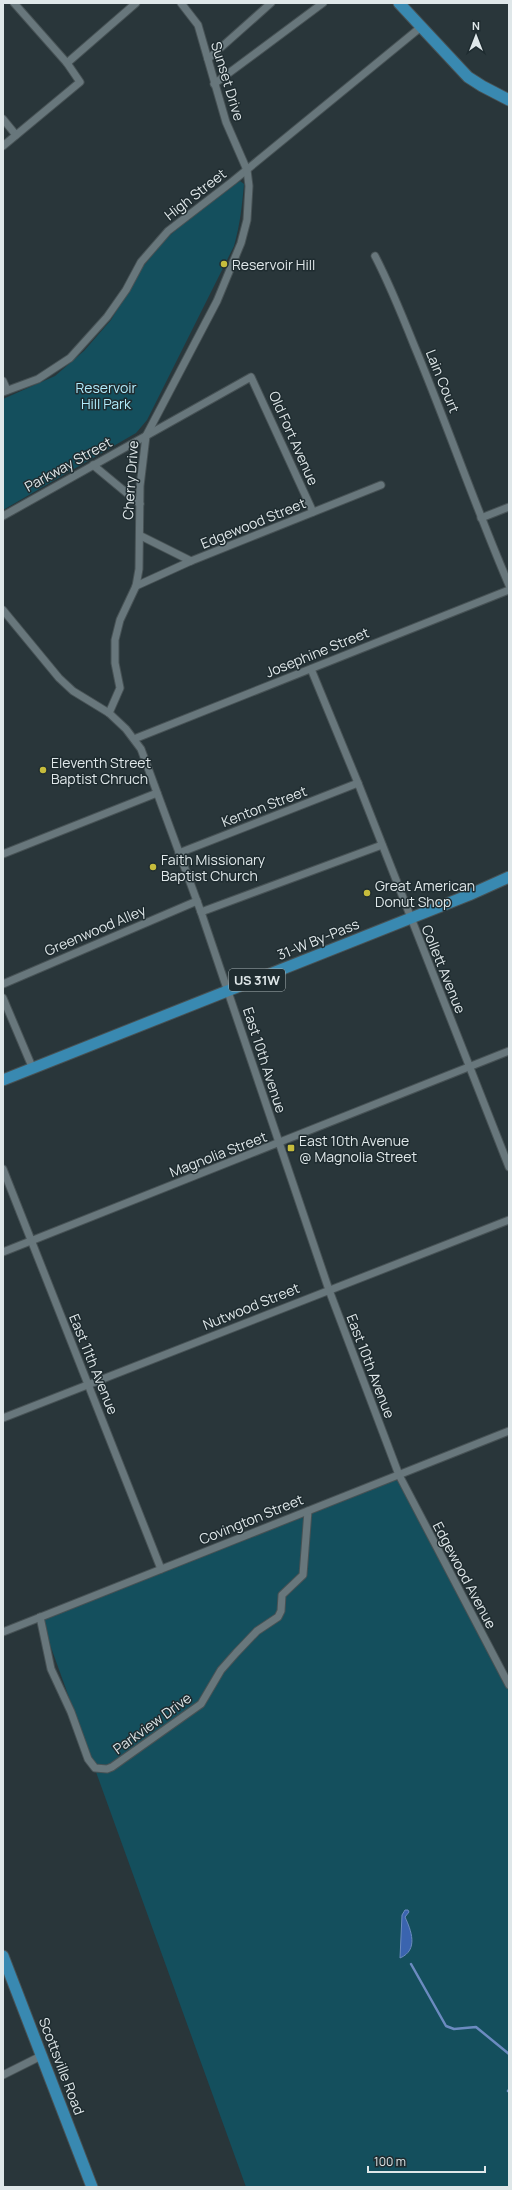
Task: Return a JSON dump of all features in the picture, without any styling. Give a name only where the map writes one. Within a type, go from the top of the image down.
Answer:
[{"type":"main road","points":[[399,3],[468,76],[486,89],[509,100]]},
{"type":"main road","name":"31-W By-Pass","points":[[3,1080],[509,877]]},
{"type":"main road","name":"Scottsville Road","points":[[3,1956],[92,2187]]},
{"type":"street","points":[[3,146],[79,84],[80,80],[14,3]]},
{"type":"street","points":[[67,63],[136,3]]},
{"type":"street","name":"Sunset Drive","points":[[181,3],[198,25],[226,122],[247,170]]},
{"type":"street","points":[[208,59],[271,3]]},
{"type":"street","points":[[214,84],[323,3]]},
{"type":"street","name":"High Street","points":[[5,391],[38,380],[70,358],[107,317],[126,290],[137,268],[159,240],[422,27]]},
{"type":"street","points":[[3,119],[16,135]]},
{"type":"street","name":"Cherry Drive","points":[[109,713],[120,688],[115,663],[115,640],[120,620],[136,586],[141,536],[140,504],[146,436],[217,301],[241,243],[249,205],[247,170]]},
{"type":"street","name":"Lain Court","points":[[375,256],[386,277],[429,380],[481,518],[509,585]]},
{"type":"street","name":"Parkway Street","points":[[3,516],[250,377]]},
{"type":"street","name":"Old Fort Avenue","points":[[250,377],[253,377],[313,512]]},
{"type":"street","points":[[3,381],[5,391]]},
{"type":"street","points":[[93,465],[140,504]]},
{"type":"street","name":"Edgewood Street","points":[[136,586],[191,561],[381,485]]},
{"type":"street","points":[[481,518],[509,507]]},
{"type":"street","points":[[141,536],[191,561]]},
{"type":"street","name":"Josephine Street","points":[[134,739],[509,590]]},
{"type":"street","name":"East 10th Avenue","points":[[3,610],[59,678],[72,691],[109,713],[134,739],[147,763],[201,912],[329,1290],[399,1476]]},
{"type":"street","name":"Collett Avenue","points":[[311,669],[358,783],[509,1167]]},
{"type":"street","name":"Kenton Street","points":[[180,853],[358,783]]},
{"type":"street","points":[[3,854],[157,793]]},
{"type":"street","points":[[201,912],[382,845]]},
{"type":"street","name":"Greenwood Alley","points":[[3,984],[197,901]]},
{"type":"street","points":[[3,998],[33,1069]]},
{"type":"street","name":"Magnolia Street","points":[[3,1252],[279,1144],[509,1050]]},
{"type":"street","name":"East 11th Avenue","points":[[3,1169],[161,1569]]},
{"type":"street","name":"Nutwood Street","points":[[3,1418],[509,1220]]},
{"type":"street","name":"Covington Street","points":[[3,1632],[399,1476],[509,1431]]},
{"type":"street","name":"Edgewood Avenue","points":[[399,1476],[509,1685]]},
{"type":"street","name":"Parkview Drive","points":[[40,1617],[51,1669],[72,1712],[88,1759],[95,1768],[107,1769],[201,1704],[221,1670],[236,1653],[257,1630],[278,1617],[281,1611],[282,1595],[303,1575],[308,1511]]},
{"type":"street","points":[[3,2075],[42,2056]]},
{"type":"green space","name":"Reservoir Hill Park","points":[[240,181],[244,184],[238,231],[234,246],[147,420],[136,433],[3,510],[3,399],[55,376],[84,351],[111,320],[142,268],[163,242],[180,226]]},
{"type":"green space","points":[[399,1475],[509,1691],[509,2187],[246,2187],[40,1617]]},
{"type":"water","points":[[405,1910],[408,1910],[409,1912],[405,1917],[411,1934],[412,1945],[410,1950],[400,1958],[402,1915]]},
{"type":"waterway","points":[[411,1964],[446,2026],[454,2029],[476,2027],[509,2054]]},
{"type":"place","name":"Reservoir Hill","points":[[224,264]]},
{"type":"place","name":"Eleventh Street Baptist Chruch","points":[[43,770]]},
{"type":"place","name":"Faith Missionary Baptist Church","points":[[153,867]]},
{"type":"place","name":"Great American Donut Shop","points":[[367,893]]},
{"type":"place","name":"East 10th Avenue @ Magnolia Street","points":[[291,1148]]}]
